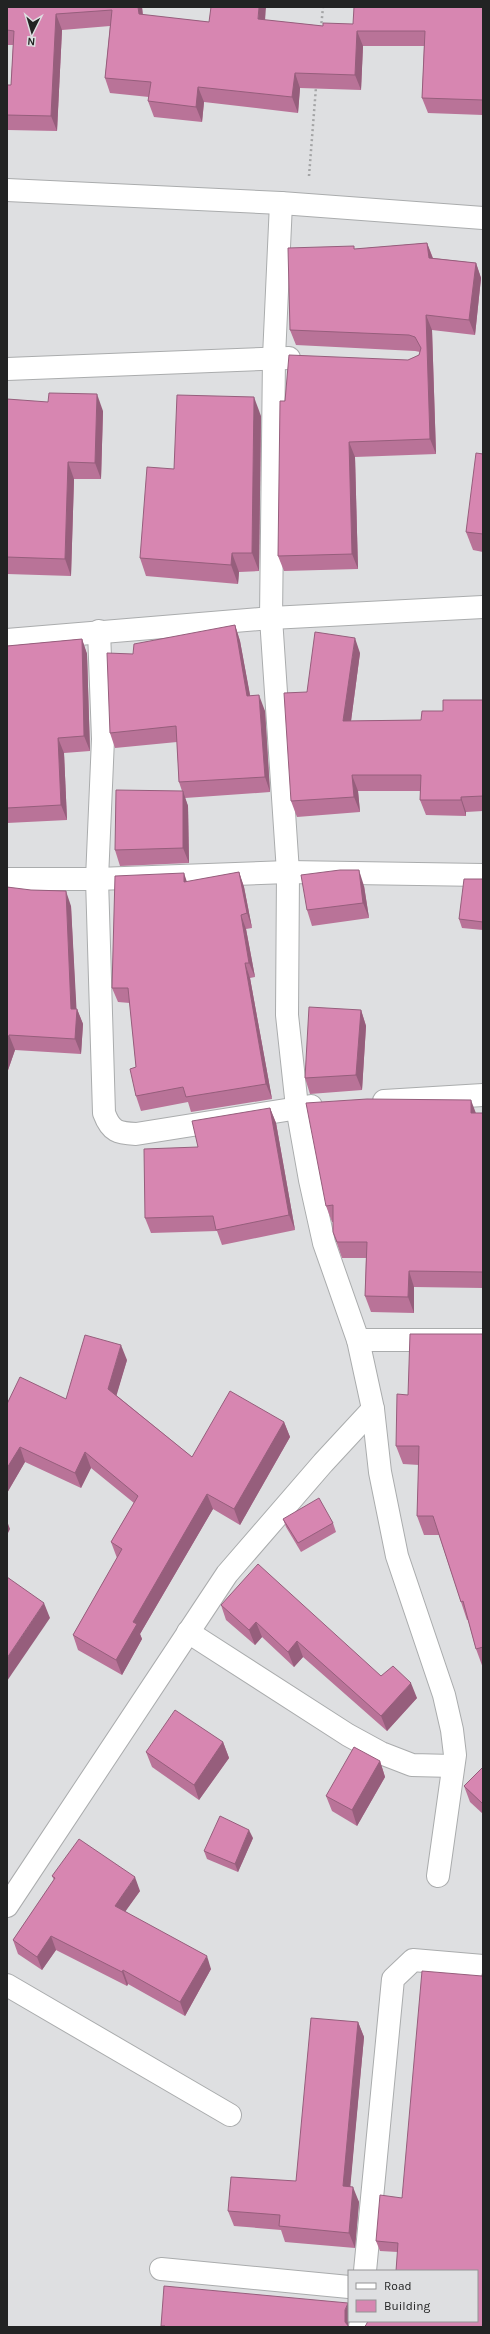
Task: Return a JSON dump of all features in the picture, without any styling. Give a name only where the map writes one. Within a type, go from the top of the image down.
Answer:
[{"type":"street","points":[[7,190],[281,203],[483,218]]},
{"type":"street","points":[[281,203],[274,357],[271,618],[288,872],[287,1015],[298,1107],[310,1180],[324,1243],[358,1340],[373,1409],[380,1472],[397,1556],[444,1695],[452,1730],[455,1756],[438,1876]]},
{"type":"street","points":[[7,369],[274,357],[305,358]]},
{"type":"street","points":[[7,640],[100,631],[271,618],[483,607]]},
{"type":"street","points":[[100,631],[103,738],[97,879],[104,1113],[108,1124],[119,1133],[136,1134],[298,1107],[329,1105]]},
{"type":"street","points":[[7,879],[97,879],[288,872],[483,875]]},
{"type":"street","points":[[360,1103],[483,1095]]},
{"type":"street","points":[[358,1340],[483,1340]]},
{"type":"street","points":[[7,1906],[74,1808],[227,1574],[323,1463],[373,1409]]},
{"type":"street","points":[[188,1632],[348,1735],[381,1753],[412,1765],[453,1766]]},
{"type":"street","points":[[365,2270],[393,1979],[413,1960],[483,1966]]},
{"type":"street","points":[[7,1985],[230,2115]]},
{"type":"street","points":[[161,2269],[348,2287]]},
{"type":"path","points":[[321,31],[323,7]]},
{"type":"path","points":[[306,205],[316,86]]},
{"type":"building","points":[[7,7],[138,7],[139,14],[209,22],[211,7],[259,7],[258,19],[323,26],[323,23],[353,24],[354,7],[483,7],[483,100],[422,98],[425,31],[357,31],[355,75],[295,73],[292,97],[198,87],[196,107],[148,101],[151,82],[105,78],[112,10],[56,14],[51,116],[7,115],[7,85],[11,85],[14,31],[7,30]]},
{"type":"building","points":[[427,243],[429,258],[476,263],[469,320],[426,315],[430,439],[349,442],[352,554],[278,556],[280,401],[285,401],[289,355],[408,360],[419,355],[421,348],[415,337],[409,335],[290,330],[288,248],[354,246],[354,249]]},
{"type":"building","points":[[49,393],[97,394],[95,463],[68,462],[65,559],[7,557],[7,399],[48,402]]},
{"type":"building","points":[[177,395],[254,397],[252,553],[232,553],[231,565],[140,558],[147,467],[174,469]]},
{"type":"building","points":[[476,453],[483,454],[483,534],[466,532]]},
{"type":"building","points":[[235,625],[247,696],[259,695],[265,777],[179,782],[176,726],[110,733],[107,653],[133,654],[134,644]]},
{"type":"building","points":[[315,632],[355,638],[343,721],[421,720],[422,711],[443,711],[443,700],[483,700],[483,796],[461,797],[461,800],[420,800],[421,775],[352,775],[354,797],[291,801],[284,693],[307,692]]},
{"type":"building","points":[[82,639],[84,736],[58,738],[61,805],[7,808],[7,646]]},
{"type":"building","points":[[116,790],[183,791],[183,848],[115,850]]},
{"type":"building","points":[[340,870],[359,870],[363,903],[307,910],[301,875]]},
{"type":"building","points":[[239,872],[247,913],[241,915],[249,963],[245,963],[266,1084],[186,1097],[183,1087],[136,1096],[130,1069],[136,1067],[128,988],[112,988],[115,876],[184,873],[184,882]]},
{"type":"building","points":[[464,879],[483,879],[483,922],[459,919]]},
{"type":"building","points":[[7,887],[31,890],[66,891],[71,1009],[77,1009],[75,1039],[9,1035],[7,1041]]},
{"type":"building","points":[[309,1007],[361,1010],[356,1075],[305,1078]]},
{"type":"building","points":[[367,1099],[471,1100],[471,1113],[483,1113],[483,1272],[409,1271],[408,1297],[365,1296],[367,1242],[337,1242],[333,1232],[333,1205],[326,1206],[306,1103]]},
{"type":"building","points":[[270,1108],[289,1215],[216,1230],[213,1216],[145,1218],[144,1149],[198,1147],[192,1121]]},
{"type":"building","points":[[410,1334],[483,1334],[483,1647],[476,1649],[463,1601],[461,1602],[433,1516],[417,1516],[419,1446],[396,1446],[397,1394],[408,1395]]},
{"type":"building","points":[[85,1335],[121,1345],[108,1389],[192,1457],[230,1391],[284,1422],[234,1509],[207,1494],[133,1622],[137,1624],[116,1660],[73,1635],[122,1549],[111,1542],[138,1496],[85,1452],[75,1473],[20,1447],[7,1468],[7,1404],[20,1377],[66,1399]]},
{"type":"building","points":[[319,1498],[333,1523],[298,1543],[283,1519]]},
{"type":"building","points":[[258,1564],[381,1676],[393,1666],[411,1683],[381,1716],[297,1641],[288,1652],[256,1622],[249,1630],[221,1605]]},
{"type":"building","points":[[7,1577],[44,1603],[7,1658]]},
{"type":"building","points":[[175,1710],[223,1742],[194,1785],[146,1752]]},
{"type":"building","points":[[354,1747],[380,1761],[352,1810],[326,1796]]},
{"type":"building","points":[[483,1767],[483,1804],[464,1786]]},
{"type":"building","points":[[220,1816],[249,1830],[235,1864],[204,1851]]},
{"type":"building","points":[[79,1839],[135,1877],[115,1906],[207,1956],[180,2002],[123,1970],[122,1972],[51,1936],[37,1957],[13,1940],[55,1878],[52,1876]]},
{"type":"building","points":[[483,1970],[483,2327],[364,2327],[368,2322],[478,2322],[478,2270],[396,2270],[398,2243],[376,2241],[380,2195],[402,2198],[422,1971],[482,1976]]},
{"type":"building","points":[[311,2018],[358,2022],[343,2186],[353,2187],[349,2233],[279,2226],[280,2215],[228,2211],[231,2177],[296,2181]]},
{"type":"building","points":[[164,2286],[348,2303],[345,2310],[345,2322],[349,2327],[165,2327],[161,2326]]}]
